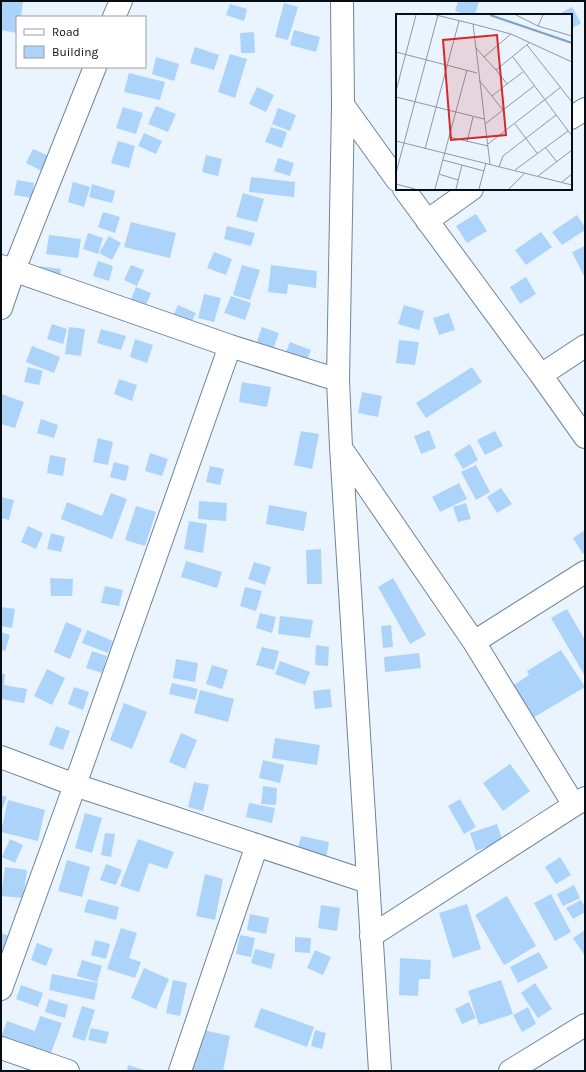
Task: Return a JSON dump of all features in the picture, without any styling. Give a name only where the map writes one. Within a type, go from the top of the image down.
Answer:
[{"type":"street","points":[[114,16],[121,1]]},
{"type":"street","points":[[342,1],[343,105],[338,380],[380,1071]]},
{"type":"street","points":[[1,308],[8,268],[94,68]]},
{"type":"street","points":[[343,105],[396,179]]},
{"type":"street","points":[[572,117],[585,108]]},
{"type":"street","points":[[405,190],[585,437]]},
{"type":"street","points":[[427,221],[471,190]]},
{"type":"street","points":[[8,268],[230,346],[338,380]]},
{"type":"street","points":[[1,989],[75,785],[230,346]]},
{"type":"street","points":[[541,375],[585,346]]},
{"type":"street","points":[[341,447],[580,801],[371,936]]},
{"type":"street","points":[[474,642],[585,572]]},
{"type":"street","points":[[1,757],[75,785],[368,882]]},
{"type":"street","points":[[180,1071],[257,845]]},
{"type":"street","points":[[510,1071],[585,1025]]},
{"type":"street","points":[[1,1048],[68,1071]]},
{"type":"building","points":[[1,1],[23,1],[21,16],[16,16],[16,33],[1,30]]},
{"type":"building","points":[[458,1],[479,1],[475,14],[464,14],[455,11]]},
{"type":"building","points":[[284,3],[298,7],[288,40],[275,37]]},
{"type":"building","points":[[230,4],[247,9],[244,21],[226,15]]},
{"type":"building","points":[[572,7],[581,23],[572,28],[572,14],[559,14]]},
{"type":"building","points":[[294,30],[320,37],[316,52],[290,45]]},
{"type":"building","points":[[254,32],[255,53],[241,53],[240,33]]},
{"type":"building","points":[[195,47],[219,55],[214,70],[190,63]]},
{"type":"building","points":[[230,54],[247,59],[235,98],[218,92]]},
{"type":"building","points":[[156,57],[179,64],[174,81],[152,74]]},
{"type":"building","points":[[129,73],[165,82],[160,100],[124,92]]},
{"type":"building","points":[[257,87],[274,95],[266,112],[249,104]]},
{"type":"building","points":[[156,106],[176,114],[168,132],[148,124]]},
{"type":"building","points":[[123,107],[143,113],[136,134],[116,128]]},
{"type":"building","points":[[278,108],[296,115],[290,131],[272,124]]},
{"type":"building","points":[[271,127],[287,132],[282,148],[265,142]]},
{"type":"building","points":[[144,133],[162,141],[156,154],[138,146]]},
{"type":"building","points":[[118,141],[135,146],[129,168],[111,163]]},
{"type":"building","points":[[33,149],[51,157],[44,172],[26,163]]},
{"type":"building","points":[[206,155],[222,159],[218,176],[202,172]]},
{"type":"building","points":[[278,158],[294,163],[290,176],[274,171]]},
{"type":"building","points":[[251,177],[295,182],[294,197],[249,192]]},
{"type":"building","points":[[17,180],[34,183],[32,198],[14,195]]},
{"type":"building","points":[[73,182],[90,187],[84,207],[68,202]]},
{"type":"building","points":[[92,184],[115,191],[112,203],[89,197]]},
{"type":"building","points":[[243,193],[264,199],[257,222],[236,217]]},
{"type":"building","points":[[103,212],[120,217],[115,233],[98,227]]},
{"type":"building","points":[[476,214],[487,231],[467,243],[456,226]]},
{"type":"building","points":[[577,215],[585,227],[585,230],[562,245],[552,232]]},
{"type":"building","points":[[131,222],[176,233],[170,258],[124,247]]},
{"type":"building","points":[[227,226],[255,233],[251,246],[224,239]]},
{"type":"building","points":[[541,232],[552,247],[526,265],[515,250]]},
{"type":"building","points":[[88,233],[103,238],[98,254],[83,249]]},
{"type":"building","points":[[49,235],[81,239],[78,258],[46,254]]},
{"type":"building","points":[[109,236],[121,243],[112,260],[99,253]]},
{"type":"building","points":[[585,246],[585,278],[572,252]]},
{"type":"building","points":[[214,252],[232,259],[226,275],[207,268]]},
{"type":"building","points":[[98,261],[113,266],[109,281],[93,276]]},
{"type":"building","points":[[131,265],[144,270],[137,286],[124,280]]},
{"type":"building","points":[[242,265],[260,270],[250,300],[233,295]]},
{"type":"building","points":[[271,265],[317,271],[316,288],[288,284],[287,294],[268,292]]},
{"type":"building","points":[[39,266],[61,269],[59,285],[37,282]]},
{"type":"building","points":[[526,277],[536,294],[520,304],[510,287]]},
{"type":"building","points":[[136,287],[151,293],[144,310],[129,304]]},
{"type":"building","points":[[204,294],[221,298],[214,322],[198,318]]},
{"type":"building","points":[[231,296],[251,303],[245,320],[224,313]]},
{"type":"building","points":[[178,305],[196,313],[189,327],[172,318]]},
{"type":"building","points":[[404,305],[424,311],[419,330],[398,324]]},
{"type":"building","points":[[449,313],[455,330],[439,335],[433,318]]},
{"type":"building","points":[[52,324],[67,329],[63,344],[47,339]]},
{"type":"building","points":[[69,327],[85,329],[81,356],[65,354]]},
{"type":"building","points":[[262,327],[279,333],[273,350],[256,344]]},
{"type":"building","points":[[101,329],[126,336],[121,350],[97,343]]},
{"type":"building","points":[[135,339],[153,345],[147,363],[130,357]]},
{"type":"building","points":[[399,340],[419,342],[415,365],[396,363]]},
{"type":"building","points":[[290,342],[311,350],[305,365],[284,357]]},
{"type":"building","points":[[32,346],[60,357],[54,373],[26,362]]},
{"type":"building","points":[[28,367],[43,371],[39,385],[24,382]]},
{"type":"building","points":[[472,367],[482,382],[426,418],[416,403]]},
{"type":"building","points":[[119,379],[137,385],[132,401],[114,394]]},
{"type":"building","points":[[242,382],[271,387],[267,407],[239,402]]},
{"type":"building","points":[[362,392],[382,396],[378,417],[358,413]]},
{"type":"building","points":[[1,394],[24,402],[15,428],[1,424]]},
{"type":"building","points":[[41,419],[58,425],[54,438],[37,433]]},
{"type":"building","points":[[429,430],[436,448],[421,454],[414,436]]},
{"type":"building","points":[[301,431],[319,434],[312,469],[294,465]]},
{"type":"building","points":[[495,431],[503,446],[485,455],[477,440]]},
{"type":"building","points":[[98,438],[113,442],[108,465],[93,462]]},
{"type":"building","points":[[470,444],[478,460],[463,469],[454,454]]},
{"type":"building","points":[[150,453],[168,459],[162,476],[145,471]]},
{"type":"building","points":[[50,455],[66,458],[63,476],[47,473]]},
{"type":"building","points":[[114,462],[129,466],[126,481],[110,477]]},
{"type":"building","points":[[476,465],[490,492],[476,500],[461,472]]},
{"type":"building","points":[[210,466],[224,469],[220,485],[206,482]]},
{"type":"building","points":[[459,483],[467,499],[440,512],[432,497]]},
{"type":"building","points":[[501,488],[512,504],[497,513],[487,497]]},
{"type":"building","points":[[111,493],[127,499],[112,539],[61,519],[67,502],[102,516]]},
{"type":"building","points":[[1,497],[14,500],[9,520],[1,518]]},
{"type":"building","points":[[199,501],[227,503],[226,521],[198,519]]},
{"type":"building","points":[[466,503],[471,519],[458,522],[453,507]]},
{"type":"building","points":[[269,505],[307,512],[304,531],[266,524]]},
{"type":"building","points":[[136,506],[156,512],[145,546],[125,540]]},
{"type":"building","points":[[189,521],[207,524],[203,553],[184,549]]},
{"type":"building","points":[[28,526],[43,533],[36,549],[21,542]]},
{"type":"building","points":[[585,530],[585,553],[583,554],[573,538]]},
{"type":"building","points":[[51,533],[65,537],[61,552],[47,549]]},
{"type":"building","points":[[321,549],[322,584],[307,584],[306,550]]},
{"type":"building","points":[[186,561],[222,572],[217,588],[181,577]]},
{"type":"building","points":[[254,562],[271,567],[265,585],[248,579]]},
{"type":"building","points":[[50,578],[73,579],[72,596],[51,596]]},
{"type":"building","points":[[393,578],[426,635],[410,644],[378,587]]},
{"type":"building","points":[[105,586],[123,590],[119,606],[101,603]]},
{"type":"building","points":[[245,587],[262,591],[256,611],[240,606]]},
{"type":"building","points":[[1,607],[15,609],[12,628],[1,626]]},
{"type":"building","points":[[567,609],[585,640],[585,676],[551,618]]},
{"type":"building","points":[[260,613],[276,617],[272,633],[256,628]]},
{"type":"building","points":[[280,616],[313,620],[310,638],[278,634]]},
{"type":"building","points":[[66,622],[82,629],[70,659],[54,652]]},
{"type":"building","points":[[391,625],[393,647],[383,648],[381,626]]},
{"type":"building","points":[[87,630],[113,641],[108,653],[82,643]]},
{"type":"building","points":[[1,632],[10,635],[5,651],[1,650]]},
{"type":"building","points":[[316,645],[329,647],[328,666],[315,665]]},
{"type":"building","points":[[262,647],[279,651],[274,670],[256,665]]},
{"type":"building","points":[[561,650],[585,687],[531,719],[511,687],[529,675],[527,671]]},
{"type":"building","points":[[92,651],[107,656],[102,673],[86,668]]},
{"type":"building","points":[[419,653],[421,668],[385,672],[384,657]]},
{"type":"building","points":[[176,659],[198,663],[195,682],[173,678]]},
{"type":"building","points":[[280,661],[310,672],[305,685],[275,674]]},
{"type":"building","points":[[212,665],[228,670],[222,689],[206,684]]},
{"type":"building","points":[[47,669],[65,678],[52,705],[34,696]]},
{"type":"building","points":[[1,674],[5,674],[4,685],[27,689],[24,703],[1,699]]},
{"type":"building","points":[[172,683],[198,689],[195,700],[169,694]]},
{"type":"building","points":[[74,687],[89,692],[83,710],[68,704]]},
{"type":"building","points":[[330,689],[332,707],[315,709],[313,691]]},
{"type":"building","points":[[200,690],[234,699],[228,722],[194,713]]},
{"type":"building","points":[[124,703],[147,712],[132,749],[110,740]]},
{"type":"building","points":[[56,726],[70,731],[63,750],[49,745]]},
{"type":"building","points":[[181,733],[197,740],[185,769],[169,762]]},
{"type":"building","points":[[275,738],[320,745],[317,765],[272,758]]},
{"type":"building","points":[[263,760],[284,765],[280,783],[259,778]]},
{"type":"building","points":[[510,764],[530,791],[503,811],[483,783]]},
{"type":"building","points":[[194,782],[209,785],[203,811],[188,807]]},
{"type":"building","points":[[263,786],[277,788],[276,805],[261,804]]},
{"type":"building","points":[[1,795],[7,797],[1,812]]},
{"type":"building","points":[[460,799],[476,827],[464,834],[448,806]]},
{"type":"building","points":[[8,800],[45,810],[38,841],[1,832]]},
{"type":"building","points":[[249,803],[275,808],[272,823],[246,817]]},
{"type":"building","points":[[85,813],[102,818],[92,853],[75,848]]},
{"type":"building","points":[[497,824],[503,841],[476,851],[470,833]]},
{"type":"building","points":[[105,833],[115,834],[111,857],[101,855]]},
{"type":"building","points":[[301,836],[329,842],[326,859],[297,853]]},
{"type":"building","points":[[10,839],[23,845],[15,863],[2,857]]},
{"type":"building","points":[[138,839],[174,852],[167,869],[149,863],[139,892],[120,886]]},
{"type":"building","points":[[560,857],[571,875],[556,884],[545,867]]},
{"type":"building","points":[[67,860],[90,867],[82,897],[58,891]]},
{"type":"building","points":[[106,864],[122,870],[116,885],[100,880]]},
{"type":"building","points":[[5,867],[27,870],[23,898],[1,896]]},
{"type":"building","points":[[205,874],[223,879],[215,920],[196,916]]},
{"type":"building","points":[[574,885],[580,898],[563,906],[557,894]]},
{"type":"building","points":[[551,894],[571,932],[555,941],[534,903]]},
{"type":"building","points":[[507,896],[536,946],[504,965],[475,915]]},
{"type":"building","points":[[88,899],[119,907],[116,920],[84,912]]},
{"type":"building","points":[[581,900],[585,907],[585,912],[573,919],[566,908]]},
{"type":"building","points":[[467,904],[481,949],[453,958],[439,913]]},
{"type":"building","points":[[321,905],[340,908],[337,931],[318,928]]},
{"type":"building","points":[[250,914],[269,918],[266,934],[247,930]]},
{"type":"building","points":[[121,928],[137,933],[129,958],[141,962],[135,978],[107,969]]},
{"type":"building","points":[[585,930],[585,956],[573,938]]},
{"type":"building","points":[[1,933],[9,936],[4,951],[1,951]]},
{"type":"building","points":[[240,935],[255,938],[251,957],[236,954]]},
{"type":"building","points":[[295,937],[311,938],[310,953],[295,952]]},
{"type":"building","points":[[95,940],[110,944],[106,959],[91,955]]},
{"type":"building","points":[[37,943],[53,949],[46,966],[31,960]]},
{"type":"building","points":[[255,949],[275,954],[271,969],[251,963]]},
{"type":"building","points":[[315,950],[331,957],[323,975],[307,968]]},
{"type":"building","points":[[539,952],[548,968],[518,983],[510,967]]},
{"type":"building","points":[[400,958],[431,960],[430,979],[419,979],[418,996],[399,995]]},
{"type":"building","points":[[82,960],[102,966],[97,982],[77,976]]},
{"type":"building","points":[[144,968],[169,979],[156,1009],[131,998]]},
{"type":"building","points":[[52,974],[98,983],[94,1000],[49,990]]},
{"type":"building","points":[[173,980],[187,983],[180,1016],[166,1013]]},
{"type":"building","points":[[501,980],[513,1014],[479,1025],[468,991]]},
{"type":"building","points":[[535,983],[552,1009],[538,1018],[521,993]]},
{"type":"building","points":[[21,985],[43,993],[38,1007],[16,999]]},
{"type":"building","points":[[49,999],[68,1005],[65,1018],[45,1012]]},
{"type":"building","points":[[469,1002],[476,1018],[462,1024],[455,1009]]},
{"type":"building","points":[[82,1006],[95,1010],[85,1041],[72,1037]]},
{"type":"building","points":[[528,1007],[536,1024],[522,1032],[513,1015]]},
{"type":"building","points":[[261,1008],[314,1027],[307,1047],[254,1027]]},
{"type":"building","points":[[40,1016],[62,1023],[50,1056],[1,1038],[7,1021],[35,1031]]},
{"type":"building","points":[[91,1028],[109,1032],[106,1044],[88,1040]]},
{"type":"building","points":[[199,1029],[230,1036],[223,1071],[190,1071]]},
{"type":"building","points":[[315,1030],[326,1033],[322,1049],[311,1046]]},
{"type":"building","points":[[128,1065],[147,1071],[127,1071]]}]
